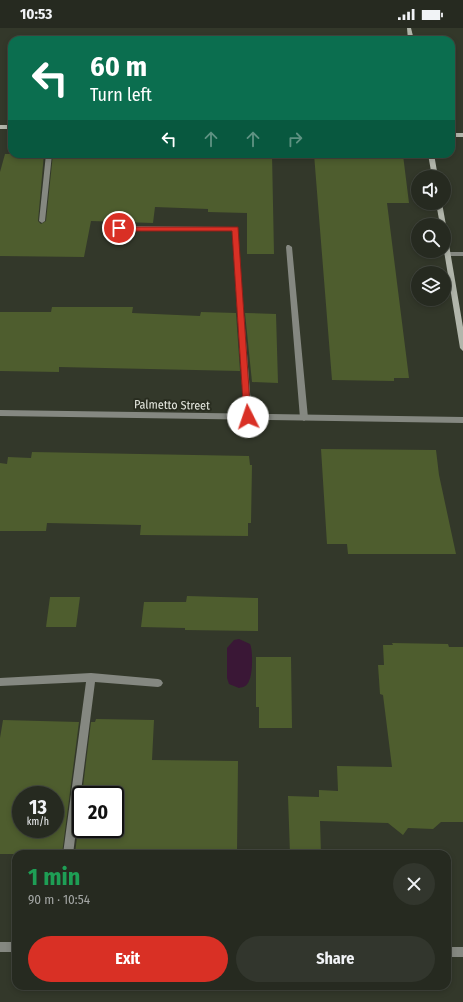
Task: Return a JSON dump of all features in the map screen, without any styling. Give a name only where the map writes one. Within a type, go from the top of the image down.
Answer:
[{"type":"main road","points":[[432,158],[434,170]]},
{"type":"main road","points":[[449,258],[463,348]]},
{"type":"street","points":[[42,221],[49,158]]},
{"type":"street","points":[[119,228],[235,228],[248,417]]},
{"type":"street","points":[[289,247],[304,418]]},
{"type":"street","points":[[451,254],[463,254]]},
{"type":"street","name":"Palmetto Street","points":[[0,413],[463,420]]},
{"type":"street","points":[[69,850],[91,677]]},
{"type":"street","points":[[0,682],[91,677],[158,684]]},
{"type":"street","points":[[0,947],[12,947]]},
{"type":"street","points":[[451,952],[463,952]]},
{"type":"shaded area","points":[[239,639],[250,644],[252,651],[252,662],[248,683],[239,688],[229,684],[227,678],[227,648],[234,640]]},
{"type":"building","points":[[5,154],[8,154],[8,158],[44,158],[38,221],[41,224],[46,221],[53,158],[272,158],[274,254],[247,254],[247,213],[208,212],[208,209],[155,207],[153,223],[91,221],[84,257],[0,256],[0,172]]},
{"type":"building","points":[[314,158],[403,158],[409,203],[387,203],[409,378],[394,378],[394,381],[332,380]]},
{"type":"building","points":[[52,307],[133,307],[132,313],[200,316],[201,312],[236,313],[240,371],[59,367],[59,372],[0,371],[0,312],[51,312]]},
{"type":"building","points":[[245,313],[276,314],[278,383],[252,382]]},
{"type":"building","points":[[321,449],[436,450],[439,475],[456,554],[348,554],[347,544],[327,544]]},
{"type":"building","points":[[32,452],[249,456],[250,465],[252,465],[251,523],[248,523],[248,536],[140,535],[141,525],[47,523],[46,531],[0,531],[0,463],[7,464],[8,457],[31,458]]},
{"type":"building","points":[[187,596],[258,598],[258,631],[185,630],[185,628],[141,627],[144,602],[186,602]]},
{"type":"building","points":[[50,597],[80,597],[76,627],[46,627]]},
{"type":"building","points":[[392,643],[448,644],[449,647],[463,647],[463,822],[441,822],[433,829],[408,828],[403,835],[388,823],[320,821],[321,850],[290,850],[288,796],[319,797],[319,790],[338,791],[337,766],[392,767],[383,695],[380,694],[378,665],[384,665],[383,645],[393,645]]},
{"type":"building","points":[[256,657],[291,657],[292,728],[259,728],[259,707],[256,707]]},
{"type":"building","points":[[96,719],[154,720],[152,760],[238,761],[237,850],[75,850],[77,838],[124,838],[124,786],[83,786],[91,722],[95,722]]},
{"type":"building","points":[[3,720],[79,722],[63,850],[12,850],[12,854],[0,854],[0,738]]},
{"type":"route","points":[[119,228],[235,228],[248,417]]}]
